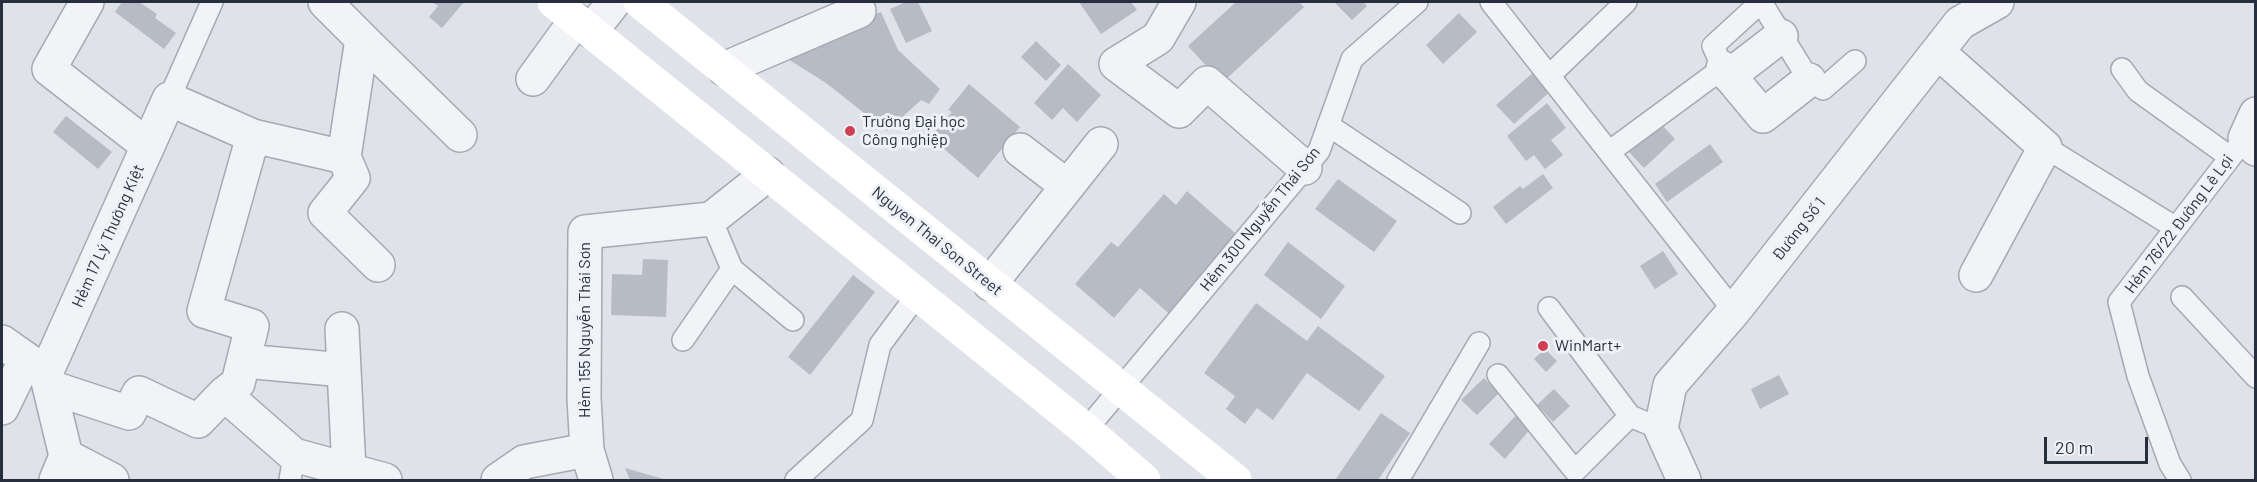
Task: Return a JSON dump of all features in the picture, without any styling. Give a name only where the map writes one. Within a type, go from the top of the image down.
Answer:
[{"type":"main road","name":"Nguyen Thai Son Street","points":[[640,2],[1235,480]]},
{"type":"main road","points":[[574,18],[1086,430],[1126,475]]},
{"type":"street","points":[[87,2],[49,69],[148,146]]},
{"type":"street","points":[[325,2],[460,135]]},
{"type":"street","points":[[533,79],[574,18],[614,2]]},
{"type":"street","points":[[1179,2],[1158,38],[1116,64],[1179,111],[1207,83],[1305,168]]},
{"type":"street","name":"Đường Số 1","points":[[1661,429],[1670,385],[1734,312],[1939,53],[1960,23],[1997,2]]},
{"type":"street","points":[[724,69],[859,11]]},
{"type":"street","points":[[1781,36],[1726,72],[1763,116],[1809,80]]},
{"type":"street","points":[[362,39],[344,157],[353,178],[325,213],[378,265]]},
{"type":"street","points":[[1939,53],[2045,147],[1976,275]]},
{"type":"street","points":[[169,99],[253,136],[344,157]]},
{"type":"street","name":"Hẻm 17 Lý Thường Kiệt","points":[[2,408],[31,365],[148,146],[169,99]]},
{"type":"street","points":[[31,365],[129,413],[139,393],[198,421],[238,383],[252,326],[204,311],[253,136]]},
{"type":"street","points":[[990,284],[1101,144]]},
{"type":"street","points":[[1020,150],[1068,186]]},
{"type":"street","points":[[711,219],[768,174]]},
{"type":"street","name":"Hẻm 155 Nguyễn Thái Sơn","points":[[591,465],[584,398],[585,232],[711,219]]},
{"type":"street","points":[[342,329],[349,471]]},
{"type":"street","points":[[244,361],[344,370]]},
{"type":"street","points":[[31,365],[61,468],[112,480]]},
{"type":"street","points":[[224,394],[292,468],[349,471],[385,480]]},
{"type":"street","points":[[1661,429],[1684,480]]},
{"type":"street","points":[[498,480],[524,462],[591,465]]},
{"type":"lane","points":[[169,99],[212,2]]},
{"type":"lane","name":"Hẻm 300 Nguyễn Thái Sơn","points":[[1086,430],[1319,151],[1352,59],[1417,2]]},
{"type":"lane","points":[[1491,2],[1734,312]]},
{"type":"lane","points":[[1549,76],[1626,2]]},
{"type":"lane","points":[[1609,152],[1726,72],[1713,46],[1761,2],[1809,80],[1823,89],[1855,61]]},
{"type":"lane","points":[[2122,69],[2138,91],[2246,139]]},
{"type":"lane","points":[[1328,125],[1460,213]]},
{"type":"lane","name":"Hẻm 76/22 Đường Lê Lợi","points":[[2180,480],[2170,464],[2138,376],[2119,303],[2246,139]]},
{"type":"lane","points":[[2045,147],[2176,228]]},
{"type":"lane","points":[[711,219],[732,269],[793,320]]},
{"type":"lane","points":[[683,340],[732,269]]},
{"type":"lane","points":[[796,480],[862,420],[880,345],[917,295]]},
{"type":"lane","points":[[2182,297],[2256,377]]},
{"type":"lane","points":[[1549,308],[1630,416],[1661,429]]},
{"type":"lane","points":[[1398,480],[1479,343]]},
{"type":"lane","points":[[1498,375],[1575,471],[1630,416]]},
{"type":"building","points":[[122,2],[139,2],[157,14],[155,18],[176,33],[164,49],[115,12]]},
{"type":"building","points":[[432,2],[464,2],[442,28],[429,17],[438,6]]},
{"type":"building","points":[[906,2],[918,2],[932,31],[906,43],[890,9]]},
{"type":"building","points":[[1079,2],[1131,2],[1137,10],[1101,34]]},
{"type":"building","points":[[1236,2],[1299,2],[1304,7],[1222,83],[1188,46]]},
{"type":"building","points":[[1334,2],[1363,2],[1367,6],[1352,20]]},
{"type":"building","points":[[881,12],[898,50],[940,89],[929,104],[921,100],[887,131],[826,83],[780,54]]},
{"type":"building","points":[[1459,13],[1477,32],[1443,64],[1426,45]]},
{"type":"building","points":[[1036,41],[1061,65],[1046,81],[1021,57]]},
{"type":"building","points":[[1068,64],[1101,95],[1077,122],[1063,108],[1052,120],[1034,103]]},
{"type":"building","points":[[1536,70],[1553,89],[1514,124],[1496,105]]},
{"type":"building","points":[[969,84],[1020,127],[978,178],[930,137],[952,112],[948,110]]},
{"type":"building","points":[[1547,103],[1566,128],[1551,140],[1563,155],[1545,169],[1534,155],[1526,161],[1507,136]]},
{"type":"building","points":[[66,116],[112,152],[98,169],[53,132]]},
{"type":"building","points":[[1660,123],[1675,139],[1644,168],[1629,152]]},
{"type":"building","points":[[1710,144],[1723,162],[1667,202],[1655,184]]},
{"type":"building","points":[[1543,174],[1553,188],[1506,224],[1493,207],[1520,186],[1523,189]]},
{"type":"building","points":[[1338,179],[1397,221],[1374,252],[1315,209]]},
{"type":"building","points":[[1187,191],[1243,240],[1175,319],[1140,288],[1114,318],[1075,284],[1111,242],[1118,247],[1164,194],[1176,205]]},
{"type":"building","points":[[1288,242],[1345,286],[1321,319],[1264,275]]},
{"type":"building","points":[[1663,251],[1678,274],[1655,289],[1640,266]]},
{"type":"building","points":[[643,259],[668,260],[666,317],[611,315],[612,274],[642,275]]},
{"type":"building","points":[[853,275],[875,292],[810,375],[788,357]]},
{"type":"building","points":[[1256,303],[1307,341],[1318,326],[1385,376],[1359,411],[1307,373],[1273,420],[1257,408],[1245,424],[1226,409],[1235,396],[1204,373]]},
{"type":"building","points":[[1545,349],[1557,361],[1546,372],[1534,359]]},
{"type":"building","points":[[1779,375],[1789,394],[1760,409],[1751,389]]},
{"type":"building","points":[[1484,378],[1499,393],[1477,415],[1461,400]]},
{"type":"building","points":[[1554,389],[1570,406],[1553,422],[1537,405]]},
{"type":"building","points":[[1522,409],[1532,427],[1505,459],[1489,444]]},
{"type":"building","points":[[1381,413],[1410,433],[1378,480],[1335,480]]},
{"type":"building","points":[[625,468],[667,480],[630,480]]},
{"type":"place","name":"Trường Đại học Công nghiệp","points":[[850,131]]},
{"type":"place","name":"WinMart+","points":[[1543,346]]}]
